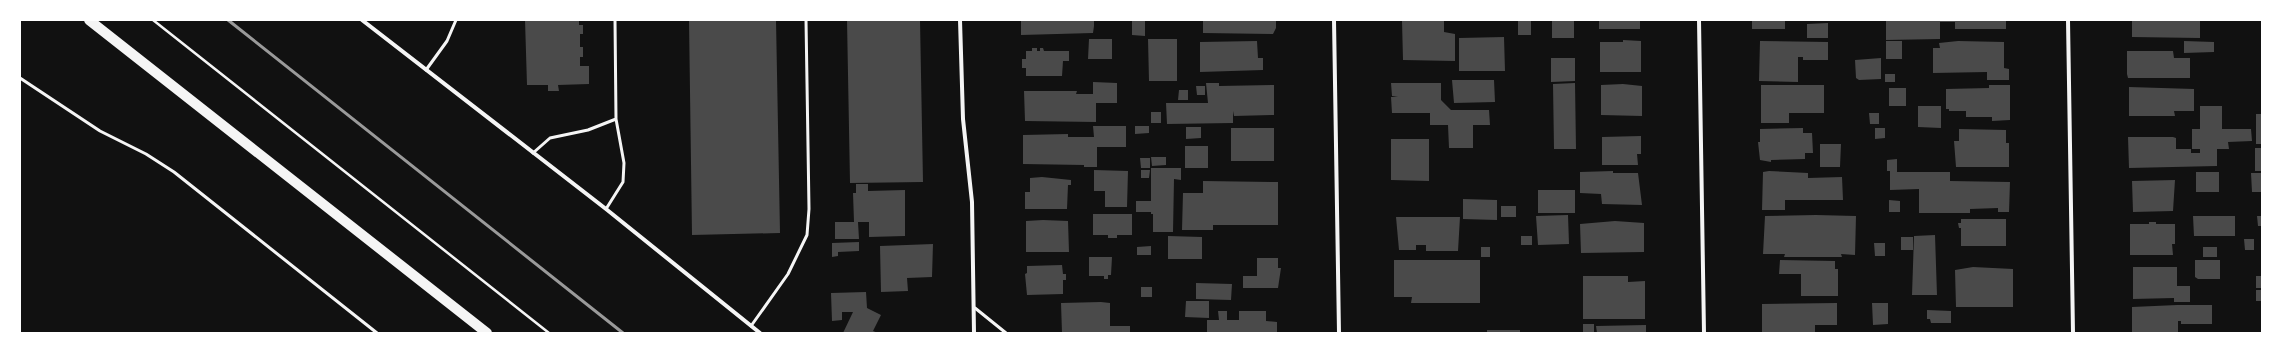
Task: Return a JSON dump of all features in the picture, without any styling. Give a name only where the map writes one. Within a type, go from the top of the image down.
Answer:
[{"type":"main road","points":[[90,20],[487,333]]},
{"type":"street","points":[[362,20],[606,209],[760,333]]},
{"type":"street","points":[[960,20],[963,119],[972,202],[975,308],[974,333]]},
{"type":"street","points":[[1334,20],[1339,333]]},
{"type":"street","points":[[1699,20],[1704,333]]},
{"type":"street","points":[[2068,20],[2073,333]]},
{"type":"lane","points":[[426,70],[447,41],[456,20]]},
{"type":"lane","points":[[606,209],[622,182],[624,163],[616,119],[615,20]]},
{"type":"lane","points":[[751,326],[788,274],[807,235],[809,208],[806,20]]},
{"type":"lane","points":[[20,78],[100,131],[146,154],[174,172],[377,333]]},
{"type":"lane","points":[[533,153],[550,138],[588,130],[616,119]]},
{"type":"lane","points":[[975,308],[1006,333]]},
{"type":"path","points":[[153,20],[549,333]]},
{"type":"building","points":[[525,20],[579,20],[579,25],[583,25],[583,34],[580,34],[580,47],[583,47],[583,57],[580,57],[580,66],[589,66],[589,84],[558,85],[559,91],[548,91],[548,85],[527,85]]},
{"type":"building","points":[[689,20],[776,20],[780,233],[692,235]]},
{"type":"building","points":[[847,20],[920,20],[923,182],[850,183]]},
{"type":"building","points":[[1021,20],[1094,20],[1094,26],[1093,33],[1021,35]]},
{"type":"building","points":[[1132,20],[1145,20],[1145,36],[1132,35]]},
{"type":"building","points":[[1203,20],[1276,20],[1276,28],[1273,34],[1203,33]]},
{"type":"building","points":[[1444,20],[1444,32],[1455,34],[1455,61],[1403,60],[1402,21]]},
{"type":"building","points":[[1518,20],[1531,20],[1531,35],[1518,35]]},
{"type":"building","points":[[1552,20],[1574,20],[1574,38],[1552,38]]},
{"type":"building","points":[[1599,20],[1640,20],[1640,29],[1599,29]]},
{"type":"building","points":[[1752,20],[1785,20],[1785,29],[1752,29]]},
{"type":"building","points":[[1886,20],[2006,20],[2006,29],[1955,29],[1955,22],[1940,22],[1940,39],[1886,40]]},
{"type":"building","points":[[2132,20],[2200,20],[2200,38],[2132,37]]},
{"type":"building","points":[[1828,23],[1828,38],[1807,38],[1807,24]]},
{"type":"building","points":[[1504,37],[1505,71],[1459,71],[1459,38]]},
{"type":"building","points":[[1089,39],[1112,39],[1112,59],[1088,59]]},
{"type":"building","points":[[1148,39],[1177,39],[1177,81],[1149,81]]},
{"type":"building","points":[[1623,40],[1641,41],[1641,72],[1600,72],[1600,42],[1623,42]]},
{"type":"building","points":[[1257,41],[1258,58],[1263,58],[1263,70],[1200,72],[1200,42]]},
{"type":"building","points":[[1760,41],[1828,42],[1828,60],[1803,60],[1803,57],[1798,57],[1798,82],[1759,81]]},
{"type":"building","points":[[1886,41],[1902,41],[1902,59],[1886,59]]},
{"type":"building","points":[[1958,41],[2004,42],[2004,68],[2009,69],[2009,80],[1987,80],[1987,72],[1933,73],[1933,48],[1940,48],[1939,43]]},
{"type":"building","points":[[2184,41],[2214,42],[2214,52],[2184,53]]},
{"type":"building","points":[[1032,48],[1037,48],[1037,51],[1040,51],[1040,48],[1043,48],[1044,51],[1069,51],[1069,61],[1063,61],[1062,76],[1026,76],[1026,68],[1022,68],[1022,59],[1026,59],[1026,51],[1032,51]]},
{"type":"building","points":[[2127,51],[2173,51],[2174,58],[2190,58],[2190,78],[2128,78]]},
{"type":"building","points":[[1551,58],[1575,58],[1575,81],[1551,82]]},
{"type":"building","points":[[1881,58],[1881,79],[1859,80],[1856,78],[1855,60]]},
{"type":"building","points":[[1885,74],[1895,74],[1895,82],[1885,82]]},
{"type":"building","points":[[1452,80],[1494,80],[1495,102],[1454,103]]},
{"type":"building","points":[[1093,82],[1117,83],[1117,103],[1096,103],[1096,122],[1025,121],[1024,91],[1077,91],[1076,94],[1093,94]]},
{"type":"building","points":[[1206,83],[1219,83],[1219,86],[1274,85],[1274,115],[1234,116],[1233,111],[1233,123],[1167,124],[1166,103],[1208,103]]},
{"type":"building","points":[[1391,83],[1441,83],[1441,100],[1451,110],[1489,110],[1490,125],[1473,125],[1473,148],[1449,148],[1448,125],[1430,125],[1430,113],[1392,113],[1391,97],[1398,97],[1392,96]]},
{"type":"building","points":[[1575,83],[1576,149],[1554,149],[1553,84]]},
{"type":"building","points":[[1623,84],[1642,86],[1642,116],[1601,115],[1601,85]]},
{"type":"building","points":[[1761,85],[1824,85],[1824,113],[1789,113],[1789,123],[1761,123]]},
{"type":"building","points":[[1989,85],[2010,85],[2010,120],[1992,121],[1992,117],[1966,117],[1966,111],[1949,111],[1949,109],[1946,109],[1946,89],[1989,88]]},
{"type":"building","points":[[1196,86],[1205,86],[1205,95],[1197,95]]},
{"type":"building","points":[[2129,87],[2194,89],[2194,111],[2174,111],[2175,116],[2129,116]]},
{"type":"building","points":[[1889,88],[1906,88],[1906,106],[1889,106]]},
{"type":"building","points":[[1179,90],[1188,90],[1188,100],[1178,100]]},
{"type":"building","points":[[1918,106],[1941,106],[1941,128],[1918,127]]},
{"type":"building","points":[[2200,106],[2222,106],[2222,129],[2251,129],[2252,141],[2228,142],[2229,149],[2217,149],[2217,166],[2129,168],[2128,137],[2173,137],[2176,138],[2176,149],[2191,149],[2191,153],[2200,153],[2200,149],[2192,149],[2192,129],[2200,129]]},
{"type":"building","points":[[1151,112],[1161,112],[1161,123],[1151,123]]},
{"type":"building","points":[[1869,113],[1879,113],[1879,124],[1870,124]]},
{"type":"building","points":[[2256,114],[2262,114],[2262,144],[2256,144]]},
{"type":"building","points":[[1093,126],[1126,126],[1126,147],[1097,147],[1097,167],[1084,167],[1084,165],[1023,164],[1023,135],[1068,134],[1068,137],[1094,137]]},
{"type":"building","points":[[1135,126],[1149,126],[1149,133],[1135,134]]},
{"type":"building","points":[[1186,127],[1201,127],[1201,138],[1186,139]]},
{"type":"building","points":[[1231,128],[1274,128],[1274,161],[1231,161]]},
{"type":"building","points":[[1803,128],[1803,133],[1812,133],[1813,153],[1805,153],[1805,159],[1771,160],[1771,162],[1760,160],[1758,142],[1760,142],[1760,129]]},
{"type":"building","points":[[1875,128],[1885,128],[1885,138],[1875,139]]},
{"type":"building","points":[[1959,129],[2006,130],[2006,143],[2009,143],[2009,167],[1956,167],[1954,141],[1959,141]]},
{"type":"building","points":[[1641,136],[1641,154],[1637,154],[1638,165],[1602,165],[1602,137]]},
{"type":"building","points":[[1391,139],[1429,139],[1429,181],[1391,180]]},
{"type":"building","points":[[1820,144],[1841,144],[1840,167],[1820,167]]},
{"type":"building","points":[[1185,146],[1208,146],[1208,168],[1185,168]]},
{"type":"building","points":[[2255,148],[2262,148],[2262,171],[2255,171]]},
{"type":"building","points":[[1151,157],[1166,157],[1166,165],[1152,166]]},
{"type":"building","points":[[1140,158],[1150,158],[1150,168],[1141,168]]},
{"type":"building","points":[[1897,159],[1897,172],[1950,172],[1950,181],[2010,182],[2009,212],[1998,212],[1998,208],[1970,209],[1970,213],[1919,213],[1919,189],[1890,190],[1890,171],[1887,171],[1887,160]]},
{"type":"building","points":[[1151,168],[1181,168],[1181,180],[1174,179],[1173,232],[1153,232],[1153,214],[1151,214],[1151,212],[1136,212],[1136,201],[1151,201]]},
{"type":"building","points":[[1094,170],[1128,171],[1127,207],[1105,207],[1105,191],[1094,191]]},
{"type":"building","points":[[1141,170],[1150,170],[1149,178],[1141,178]]},
{"type":"building","points":[[1613,171],[1613,173],[1638,173],[1642,205],[1602,204],[1601,194],[1580,193],[1580,172]]},
{"type":"building","points":[[1763,172],[1808,173],[1808,178],[1842,177],[1843,200],[1785,200],[1785,210],[1762,210]]},
{"type":"building","points":[[2196,172],[2219,172],[2219,192],[2196,192]]},
{"type":"building","points":[[2251,173],[2262,173],[2262,192],[2252,192]]},
{"type":"building","points":[[1042,177],[1071,180],[1071,185],[1068,185],[1067,209],[1025,209],[1025,192],[1030,192],[1030,178]]},
{"type":"building","points":[[2175,180],[2173,211],[2133,212],[2132,181]]},
{"type":"building","points":[[1203,181],[1278,182],[1278,225],[1213,225],[1213,230],[1182,230],[1183,193],[1203,193]]},
{"type":"building","points":[[856,184],[868,184],[868,191],[905,190],[905,236],[869,237],[869,222],[858,222],[859,239],[835,239],[835,222],[854,222],[853,193],[856,193]]},
{"type":"building","points":[[1538,190],[1575,190],[1575,213],[1538,213]]},
{"type":"building","points":[[1463,199],[1497,200],[1497,220],[1463,219]]},
{"type":"building","points":[[1889,200],[1900,201],[1900,212],[1889,212]]},
{"type":"building","points":[[1501,206],[1516,206],[1516,217],[1501,217]]},
{"type":"building","points":[[1093,214],[1132,214],[1132,235],[1117,235],[1117,238],[1108,238],[1108,235],[1093,235]]},
{"type":"building","points":[[1568,215],[1569,244],[1538,245],[1536,216]]},
{"type":"building","points":[[1765,216],[1856,216],[1855,255],[1841,254],[1842,257],[1784,257],[1785,254],[1763,254]]},
{"type":"building","points":[[2193,216],[2235,216],[2235,236],[2194,236]]},
{"type":"building","points":[[2257,216],[2262,216],[2262,226],[2258,226]]},
{"type":"building","points":[[1396,217],[1460,217],[1458,251],[1426,251],[1426,245],[1416,245],[1416,250],[1399,250]]},
{"type":"building","points":[[1961,219],[2006,219],[2006,246],[1961,246],[1961,228],[1959,228],[1958,223],[1961,223]]},
{"type":"building","points":[[1026,221],[1068,221],[1069,252],[1026,252]]},
{"type":"building","points":[[1615,221],[1644,223],[1644,252],[1581,253],[1580,224]]},
{"type":"building","points":[[2149,222],[2156,222],[2156,224],[2175,224],[2175,244],[2172,244],[2173,255],[2130,255],[2130,224],[2149,224]]},
{"type":"building","points":[[1935,235],[1937,295],[1912,295],[1914,236]]},
{"type":"building","points":[[1168,236],[1202,237],[1202,259],[1168,259]]},
{"type":"building","points":[[1521,236],[1532,236],[1532,245],[1521,245]]},
{"type":"building","points":[[1901,237],[1913,237],[1913,250],[1901,250]]},
{"type":"building","points":[[2244,239],[2254,239],[2254,250],[2245,250]]},
{"type":"building","points":[[859,242],[859,251],[838,252],[838,256],[832,257],[832,243]]},
{"type":"building","points":[[1874,243],[1885,243],[1885,256],[1875,256]]},
{"type":"building","points":[[933,244],[932,277],[907,278],[908,291],[881,292],[880,246]]},
{"type":"building","points":[[1151,246],[1151,255],[1137,255],[1137,247]]},
{"type":"building","points":[[1481,247],[1490,247],[1490,257],[1481,257]]},
{"type":"building","points":[[2203,247],[2217,247],[2217,257],[2203,257]]},
{"type":"building","points":[[1089,257],[1112,257],[1111,275],[1108,275],[1108,279],[1104,279],[1104,276],[1089,276]]},
{"type":"building","points":[[1257,258],[1278,258],[1278,268],[1281,268],[1278,288],[1243,288],[1243,276],[1257,276]]},
{"type":"building","points":[[1394,260],[1480,260],[1480,303],[1411,303],[1412,297],[1394,297]]},
{"type":"building","points":[[1780,260],[1835,261],[1835,269],[1838,269],[1838,296],[1801,296],[1801,274],[1779,274]]},
{"type":"building","points":[[2195,260],[2220,260],[2220,279],[2198,279],[2195,277]]},
{"type":"building","points":[[1062,265],[1063,274],[1066,274],[1066,280],[1063,280],[1063,294],[1027,295],[1025,274],[1027,273],[1027,266]]},
{"type":"building","points":[[1973,267],[2013,269],[2013,307],[1956,307],[1955,270]]},
{"type":"building","points":[[2133,267],[2177,267],[2177,286],[2190,286],[2190,302],[2174,302],[2174,298],[2133,299]]},
{"type":"building","points":[[1583,276],[1628,276],[1628,282],[1645,281],[1645,319],[1583,319]]},
{"type":"building","points":[[2256,276],[2262,276],[2262,288],[2256,288]]},
{"type":"building","points":[[1196,283],[1232,284],[1231,300],[1196,299]]},
{"type":"building","points":[[1141,287],[1152,287],[1152,297],[1141,297]]},
{"type":"building","points":[[2256,290],[2262,290],[2262,301],[2256,301]]},
{"type":"building","points":[[866,292],[867,308],[881,315],[873,331],[878,333],[843,333],[853,312],[842,312],[842,320],[832,321],[831,293]]},
{"type":"building","points":[[1186,301],[1209,301],[1209,318],[1185,317]]},
{"type":"building","points":[[1061,303],[1110,303],[1110,326],[1130,326],[1130,333],[1062,333]]},
{"type":"building","points":[[1837,303],[1837,325],[1815,325],[1815,333],[1762,333],[1762,304]]},
{"type":"building","points":[[1872,303],[1888,303],[1888,324],[1873,325]]},
{"type":"building","points":[[2212,305],[2212,324],[2181,324],[2181,321],[2178,321],[2178,333],[2132,333],[2132,307]]},
{"type":"building","points":[[1927,310],[1951,311],[1951,323],[1931,323],[1930,319],[1927,319]]},
{"type":"building","points":[[1218,311],[1227,311],[1227,320],[1239,320],[1239,311],[1266,311],[1266,321],[1277,322],[1277,333],[1207,333],[1207,320],[1219,320]]},
{"type":"building","points":[[1583,324],[1594,324],[1594,332],[1583,332]]},
{"type":"building","points":[[1646,325],[1646,333],[1597,333],[1596,326]]},
{"type":"building","points":[[1487,330],[1520,330],[1520,333],[1487,333]]},
{"type":"railway","points":[[228,20],[623,333]]}]
